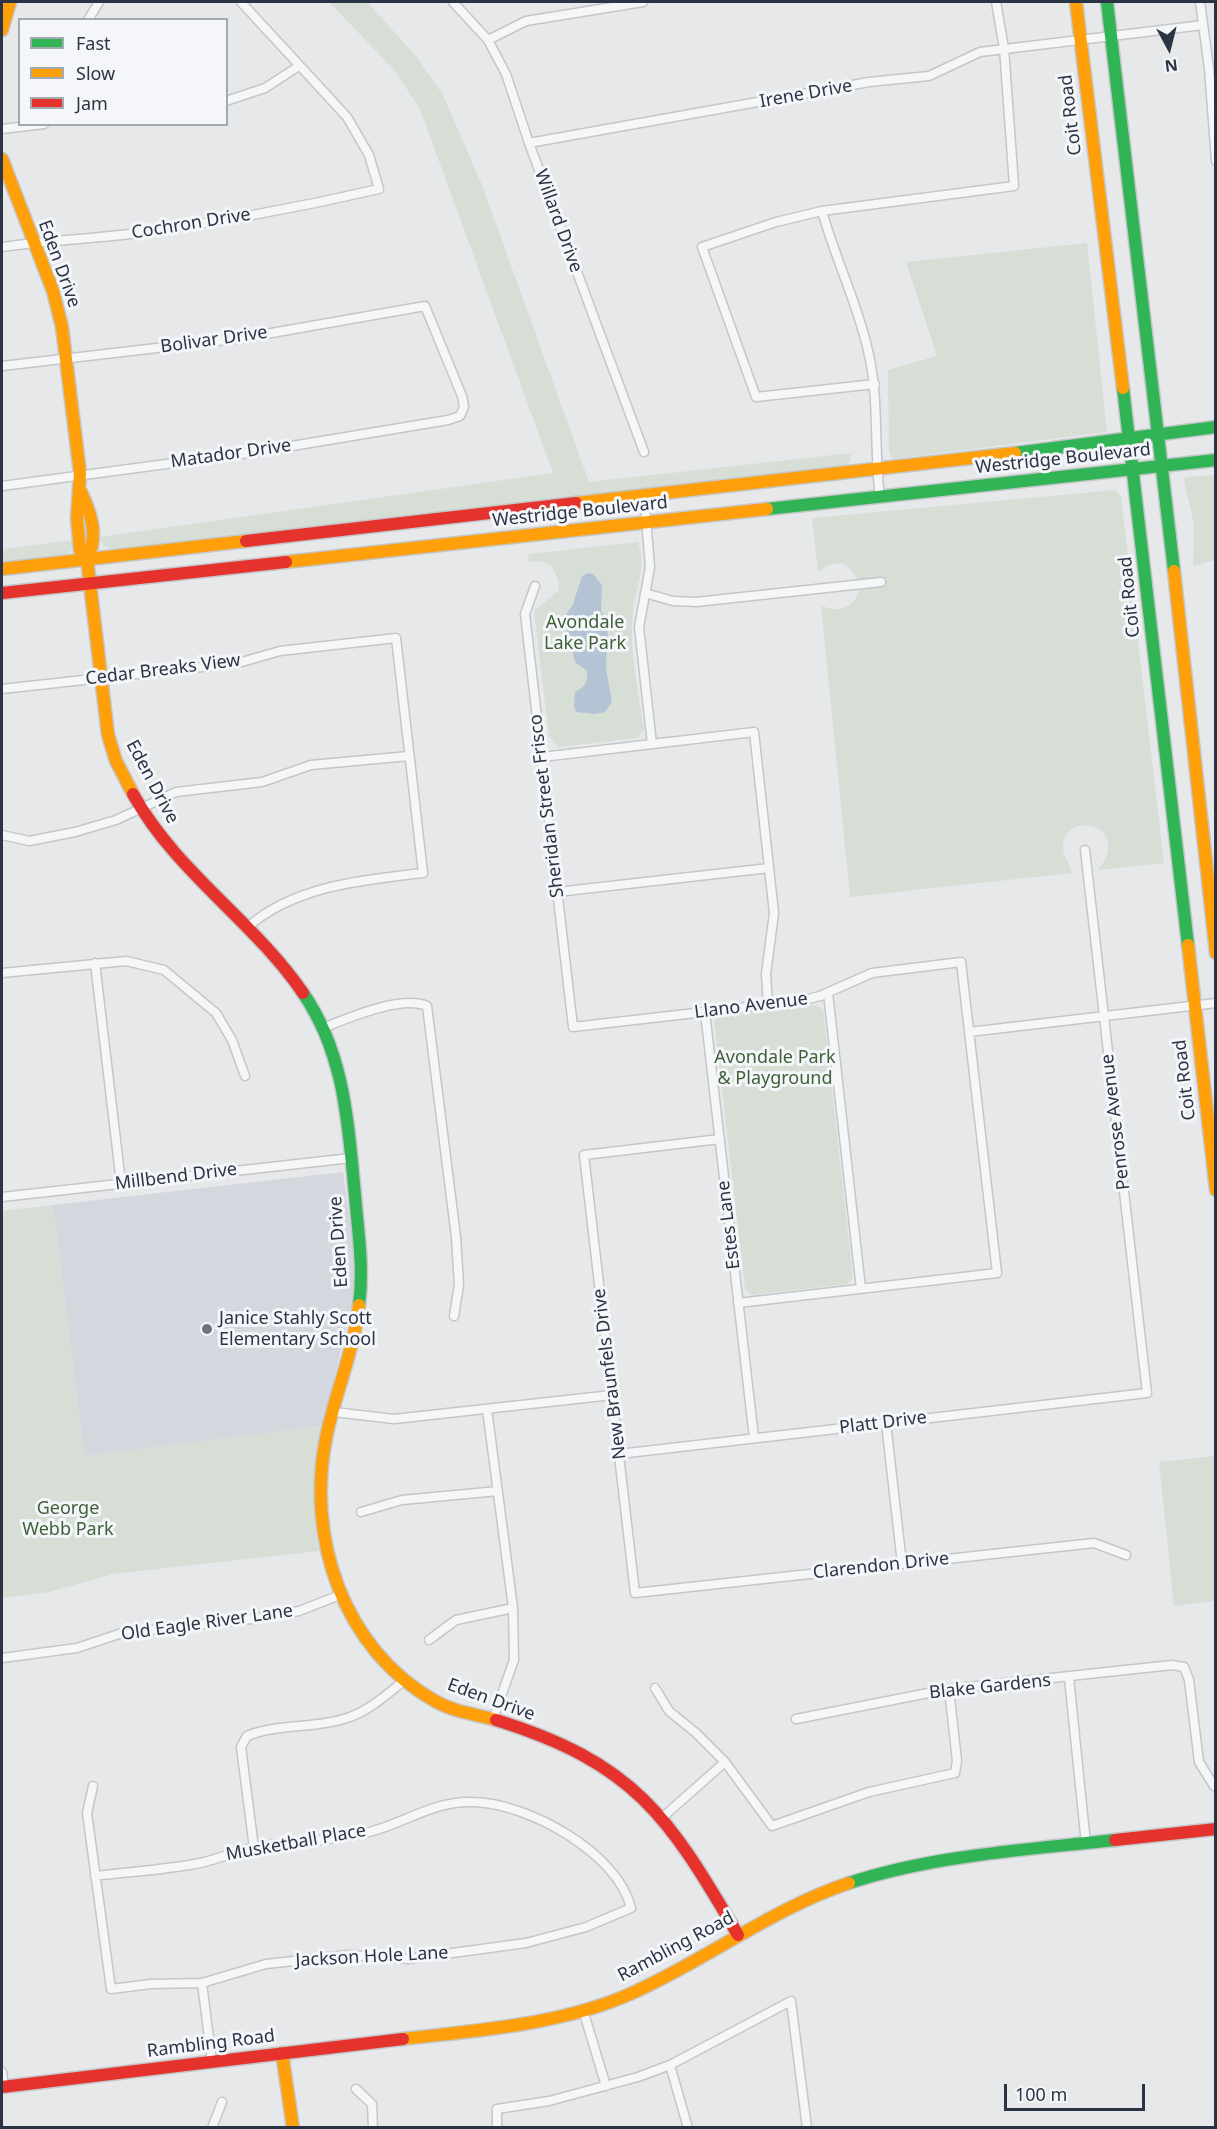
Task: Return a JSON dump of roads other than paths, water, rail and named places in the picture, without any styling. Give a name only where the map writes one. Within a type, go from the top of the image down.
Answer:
[{"type":"main road","points":[[2,30],[10,2]]},
{"type":"main road","name":"Coit Road","points":[[1076,2],[1133,469],[1215,1190]]},
{"type":"main road","points":[[1107,2],[1162,466],[1215,954]]},
{"type":"main road","name":"Eden Drive","points":[[2,159],[53,291],[62,327],[80,473],[78,526],[81,554],[87,559],[91,583],[100,678],[111,747],[141,806],[160,837],[248,927],[301,986],[323,1028],[342,1085],[351,1158],[361,1288],[351,1344],[322,1469],[322,1519],[329,1565],[340,1596],[360,1629],[405,1680],[447,1708],[493,1719],[568,1748],[609,1768],[664,1816],[692,1854],[738,1935]]},
{"type":"main road","name":"Westridge Boulevard","points":[[2,569],[1129,440],[1158,433],[1215,427]]},
{"type":"main road","name":"Westridge Boulevard","points":[[2,593],[1215,460]]},
{"type":"main road","name":"Rambling Road","points":[[3,2087],[502,2027],[583,2010],[664,1978],[794,1905],[837,1887],[883,1872],[959,1858],[1215,1829]]},
{"type":"main road","points":[[282,2053],[293,2127]]},
{"type":"street","points":[[89,18],[99,2]]},
{"type":"street","points":[[228,100],[265,88],[299,66],[241,2]]},
{"type":"street","name":"Willard Drive","points":[[453,2],[488,40],[506,74],[529,143],[644,452]]},
{"type":"street","points":[[488,40],[526,21],[643,2]]},
{"type":"street","points":[[875,384],[756,397],[702,248],[776,222],[822,211],[1014,186],[1004,48],[996,2]]},
{"type":"street","points":[[1200,2],[1215,161]]},
{"type":"street","name":"Irene Drive","points":[[529,143],[870,82],[929,76],[980,52],[1203,25]]},
{"type":"street","name":"Cochron Drive","points":[[2,247],[130,234],[230,219],[305,207],[379,189],[369,155],[347,117],[299,66]]},
{"type":"street","points":[[2,129],[27,126]]},
{"type":"street","points":[[822,211],[834,252],[864,332],[875,384],[876,469],[880,497]]},
{"type":"street","name":"Bolivar Drive","points":[[2,366],[243,338],[425,306],[462,396],[464,407],[460,416]]},
{"type":"street","name":"Matador Drive","points":[[2,486],[80,473],[256,452],[460,416]]},
{"type":"street","points":[[644,495],[650,567],[639,627],[652,744]]},
{"type":"street","points":[[645,593],[673,601],[696,602],[881,582]]},
{"type":"street","name":"Sheridan Street Frisco","points":[[535,586],[525,614],[573,1027]]},
{"type":"street","name":"Cedar Breaks View","points":[[2,689],[238,663],[280,651],[396,638],[409,756]]},
{"type":"street","points":[[542,757],[754,732],[775,922],[766,974],[768,1005]]},
{"type":"street","points":[[2,835],[29,840],[75,832],[116,820],[141,806],[176,792],[262,782],[311,765],[409,756],[423,873],[336,885],[261,915],[248,927]]},
{"type":"street","name":"Penrose Avenue","points":[[1086,850],[1147,1393]]},
{"type":"street","points":[[557,892],[769,868]]},
{"type":"street","points":[[2,973],[126,961],[164,970],[216,1013],[232,1040],[245,1076]]},
{"type":"street","name":"Llano Avenue","points":[[573,1027],[806,1000],[828,993],[858,977],[878,971],[961,962],[969,1032]]},
{"type":"street","points":[[95,963],[121,1183]]},
{"type":"street","points":[[828,993],[861,1289]]},
{"type":"street","points":[[323,1028],[373,1010],[405,1004],[420,1003],[427,1006],[456,1237],[459,1285],[454,1316]]},
{"type":"street","points":[[738,1303],[996,1274],[969,1032],[1215,1004]]},
{"type":"street","name":"Estes Lane","points":[[705,1012],[754,1438]]},
{"type":"street","name":"New Braunfels Drive","points":[[635,1593],[585,1155],[720,1139]]},
{"type":"street","name":"Millbend Drive","points":[[2,1197],[351,1158]]},
{"type":"street","name":"Platt Drive","points":[[619,1454],[1147,1393]]},
{"type":"street","points":[[334,1412],[394,1419],[612,1395]]},
{"type":"street","points":[[487,1409],[513,1608],[514,1660],[493,1719]]},
{"type":"street","points":[[886,1423],[902,1564]]},
{"type":"street","points":[[361,1512],[402,1500],[498,1491]]},
{"type":"street","name":"Clarendon Drive","points":[[635,1593],[1094,1543],[1126,1555]]},
{"type":"street","name":"Old Eagle River Lane","points":[[2,1659],[77,1648],[122,1633],[252,1619],[299,1611],[340,1596]]},
{"type":"street","points":[[429,1640],[456,1620],[513,1608]]},
{"type":"street","name":"Blake Gardens","points":[[796,1719],[949,1689],[1069,1678],[1172,1665],[1184,1667],[1189,1680],[1199,1762],[1214,1785]]},
{"type":"street","points":[[1069,1678],[1086,1844]]},
{"type":"street","points":[[254,1848],[241,1747],[247,1736],[263,1729],[327,1723],[349,1718],[370,1707],[405,1680]]},
{"type":"street","points":[[656,1688],[669,1712],[696,1733],[724,1762],[772,1826],[869,1792],[955,1773],[957,1761],[949,1689]]},
{"type":"street","points":[[664,1816],[724,1762]]},
{"type":"street","points":[[93,1786],[87,1813],[95,1876]]},
{"type":"street","name":"Musketball Place","points":[[95,1876],[197,1864],[254,1848],[366,1833],[451,1802],[476,1802],[521,1812],[559,1828],[593,1854],[616,1879],[627,1893],[631,1908]]},
{"type":"street","name":"Jackson Hole Lane","points":[[95,1876],[111,1989],[151,1984],[202,1983],[266,1964],[358,1954],[408,1959],[526,1943],[586,1927],[631,1908]]},
{"type":"street","points":[[202,1983],[212,2062]]},
{"type":"street","points":[[497,2127],[497,2109],[549,2101],[606,2086],[670,2065],[791,2001],[807,2127]]},
{"type":"street","points":[[583,2010],[606,2086]]},
{"type":"street","points":[[670,2065],[688,2127]]},
{"type":"street","points":[[2,2072],[3,2087]]},
{"type":"street","points":[[356,2089],[372,2104],[373,2127]]},
{"type":"street","points":[[212,2127],[222,2102]]},
{"type":"water","points":[[588,573],[593,574],[602,585],[601,610],[608,624],[606,668],[612,702],[605,712],[595,714],[576,712],[574,706],[575,692],[585,684],[587,671],[575,662],[564,618],[573,604],[582,576]]},
{"type":"place","name":"Janice Stahly Scott Elementary School","points":[[207,1329]]},
{"type":"park label","name":"Avondale Lake Park","points":[[585,633]]},
{"type":"park label","name":"Avondale Park & Playground","points":[[775,1068]]},
{"type":"park label","name":"George Webb Park","points":[[68,1519]]}]
